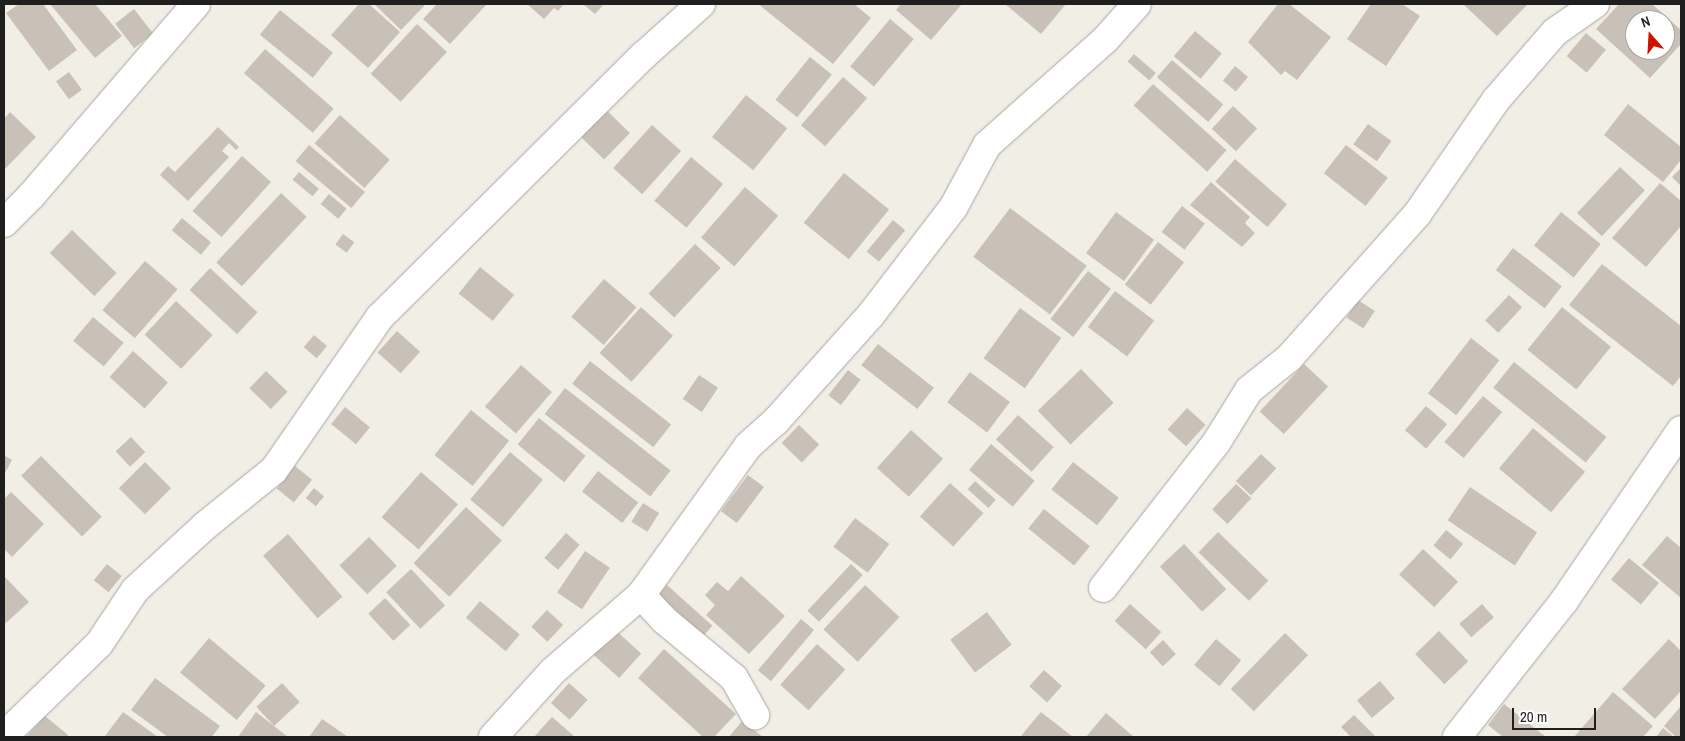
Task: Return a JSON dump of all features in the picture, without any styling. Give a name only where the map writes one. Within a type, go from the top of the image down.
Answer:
[{"type":"street","points":[[4,223],[32,196],[196,4]]},
{"type":"street","points":[[5,732],[99,644],[135,590],[206,525],[274,470],[380,317],[643,56],[701,4]]},
{"type":"street","points":[[493,737],[553,671],[641,595],[748,446],[776,421],[870,316],[952,208],[987,145],[1105,40],[1137,4]]},
{"type":"street","points":[[1103,588],[1216,444],[1249,390],[1288,358],[1418,213],[1496,100],[1555,32],[1595,4]]},
{"type":"street","points":[[1458,737],[1564,601],[1681,430]]},
{"type":"street","points":[[641,595],[663,619],[734,678],[755,714]]},
{"type":"building","points":[[19,4],[43,4],[77,50],[49,71],[6,13]]},
{"type":"building","points":[[50,4],[95,4],[122,36],[95,58]]},
{"type":"building","points":[[359,4],[369,4],[400,32],[368,68],[331,35]]},
{"type":"building","points":[[374,4],[426,4],[401,30]]},
{"type":"building","points":[[437,4],[487,4],[450,44],[423,19]]},
{"type":"building","points":[[527,4],[564,4],[558,11],[554,8],[544,19]]},
{"type":"building","points":[[583,4],[604,4],[595,14]]},
{"type":"building","points":[[758,4],[854,4],[871,18],[833,64]]},
{"type":"building","points":[[901,4],[962,4],[931,40],[896,10]]},
{"type":"building","points":[[1005,4],[1066,4],[1041,34]]},
{"type":"building","points":[[1278,4],[1289,4],[1331,37],[1297,80],[1285,71],[1281,75],[1248,42]]},
{"type":"building","points":[[1371,4],[1402,4],[1420,16],[1386,66],[1347,39]]},
{"type":"building","points":[[1463,4],[1528,4],[1497,36]]},
{"type":"building","points":[[1619,4],[1652,4],[1659,10],[1625,10],[1625,55],[1596,29]]},
{"type":"building","points":[[134,9],[153,33],[134,48],[115,24]]},
{"type":"building","points":[[280,10],[333,53],[313,78],[260,35]]},
{"type":"building","points":[[890,19],[914,39],[874,86],[850,66]]},
{"type":"building","points":[[417,24],[447,52],[401,102],[371,74]]},
{"type":"building","points":[[1675,25],[1681,30],[1681,44],[1675,51]]},
{"type":"building","points":[[1195,31],[1222,53],[1201,79],[1174,56]]},
{"type":"building","points":[[1586,33],[1606,50],[1587,73],[1567,56]]},
{"type":"building","points":[[265,49],[334,109],[313,133],[244,73]]},
{"type":"building","points":[[1134,54],[1156,73],[1149,81],[1127,62]]},
{"type":"building","points":[[810,57],[832,75],[797,117],[775,100]]},
{"type":"building","points":[[1172,60],[1223,105],[1208,122],[1157,77]]},
{"type":"building","points":[[1630,60],[1666,60],[1650,78]]},
{"type":"building","points":[[1235,66],[1248,77],[1236,91],[1223,81]]},
{"type":"building","points":[[69,72],[82,90],[69,99],[56,81]]},
{"type":"building","points":[[843,77],[867,98],[825,146],[801,125]]},
{"type":"building","points":[[1153,84],[1227,150],[1207,172],[1134,106]]},
{"type":"building","points":[[746,95],[787,128],[753,170],[712,137]]},
{"type":"building","points":[[1628,104],[1681,147],[1681,160],[1663,182],[1604,135]]},
{"type":"building","points":[[1233,106],[1257,129],[1236,151],[1212,129]]},
{"type":"building","points":[[604,108],[630,133],[604,160],[578,135]]},
{"type":"building","points":[[10,112],[36,137],[4,170],[4,119]]},
{"type":"building","points":[[340,115],[390,160],[364,188],[315,143]]},
{"type":"building","points":[[1368,124],[1391,141],[1377,161],[1353,144]]},
{"type":"building","points":[[652,125],[681,151],[642,194],[613,168]]},
{"type":"building","points":[[218,127],[239,147],[236,150],[229,143],[222,151],[229,157],[188,201],[160,175],[168,166],[175,172]]},
{"type":"building","points":[[309,145],[365,192],[351,208],[296,161]]},
{"type":"building","points":[[1346,145],[1388,178],[1366,206],[1324,173]]},
{"type":"building","points":[[242,156],[271,182],[221,237],[192,211]]},
{"type":"building","points":[[691,157],[723,184],[687,228],[654,201]]},
{"type":"building","points":[[1235,159],[1287,204],[1267,227],[1215,182]]},
{"type":"building","points":[[1620,167],[1645,190],[1602,236],[1577,213]]},
{"type":"building","points":[[1681,168],[1681,186],[1672,177]]},
{"type":"building","points":[[299,172],[319,189],[312,196],[293,180]]},
{"type":"building","points":[[844,173],[889,210],[849,259],[804,223]]},
{"type":"building","points":[[1211,182],[1250,217],[1245,223],[1255,233],[1242,247],[1190,205]]},
{"type":"building","points":[[1660,183],[1681,201],[1681,226],[1646,267],[1612,238]]},
{"type":"building","points":[[745,187],[778,216],[734,266],[701,238]]},
{"type":"building","points":[[281,193],[307,217],[242,286],[216,262]]},
{"type":"building","points":[[329,194],[347,209],[338,219],[321,204]]},
{"type":"building","points":[[1182,206],[1205,224],[1185,250],[1162,232]]},
{"type":"building","points":[[1010,208],[1087,266],[1050,314],[973,257]]},
{"type":"building","points":[[1116,212],[1154,240],[1124,281],[1086,253]]},
{"type":"building","points":[[1561,212],[1601,244],[1574,278],[1534,245]]},
{"type":"building","points":[[182,218],[211,242],[201,255],[172,230]]},
{"type":"building","points":[[893,220],[905,230],[879,262],[867,251]]},
{"type":"building","points":[[72,230],[117,273],[94,296],[50,253]]},
{"type":"building","points":[[343,234],[354,242],[347,253],[335,245]]},
{"type":"building","points":[[1158,242],[1184,262],[1151,305],[1125,285]]},
{"type":"building","points":[[695,244],[721,268],[674,318],[649,294]]},
{"type":"building","points":[[1513,248],[1562,286],[1545,308],[1496,270]]},
{"type":"building","points":[[145,261],[177,289],[135,338],[102,310]]},
{"type":"building","points":[[1602,264],[1681,326],[1681,376],[1673,386],[1569,305]]},
{"type":"building","points":[[480,267],[514,295],[493,321],[459,293]]},
{"type":"building","points":[[210,268],[258,312],[237,334],[190,290]]},
{"type":"building","points":[[1088,271],[1111,289],[1073,337],[1050,319]]},
{"type":"building","points":[[604,279],[636,307],[604,345],[571,317]]},
{"type":"building","points":[[1115,291],[1154,320],[1127,356],[1088,327]]},
{"type":"building","points":[[1509,295],[1522,307],[1498,333],[1485,321]]},
{"type":"building","points":[[1358,300],[1375,311],[1363,329],[1347,318]]},
{"type":"building","points":[[176,301],[213,335],[181,369],[145,335]]},
{"type":"building","points":[[641,307],[673,336],[631,382],[600,353]]},
{"type":"building","points":[[1562,307],[1611,347],[1576,389],[1527,350]]},
{"type":"building","points":[[1020,308],[1061,338],[1025,388],[984,358]]},
{"type":"building","points":[[93,317],[124,343],[104,366],[73,341]]},
{"type":"building","points":[[397,331],[420,352],[401,373],[378,353]]},
{"type":"building","points":[[314,335],[327,346],[317,358],[304,347]]},
{"type":"building","points":[[1471,338],[1499,360],[1456,415],[1428,393]]},
{"type":"building","points":[[878,344],[934,388],[917,409],[861,365]]},
{"type":"building","points":[[133,351],[168,382],[145,408],[110,377]]},
{"type":"building","points":[[590,361],[671,424],[653,447],[572,384]]},
{"type":"building","points":[[1514,362],[1606,437],[1586,463],[1493,388]]},
{"type":"building","points":[[1304,364],[1328,387],[1284,434],[1260,412]]},
{"type":"building","points":[[521,365],[552,392],[516,433],[485,407]]},
{"type":"building","points":[[1081,369],[1114,403],[1070,444],[1038,411]]},
{"type":"building","points":[[848,370],[861,380],[841,405],[828,395]]},
{"type":"building","points":[[266,371],[288,392],[271,409],[249,388]]},
{"type":"building","points":[[970,372],[1010,402],[987,432],[947,402]]},
{"type":"building","points":[[699,375],[718,388],[702,412],[683,399]]},
{"type":"building","points":[[565,388],[671,470],[650,497],[545,414]]},
{"type":"building","points":[[1483,396],[1502,412],[1464,458],[1444,442]]},
{"type":"building","points":[[1426,406],[1447,424],[1426,449],[1405,430]]},
{"type":"building","points":[[345,407],[370,427],[356,444],[331,424]]},
{"type":"building","points":[[1187,408],[1206,425],[1186,446],[1168,430]]},
{"type":"building","points":[[471,410],[509,441],[473,486],[434,455]]},
{"type":"building","points":[[1018,415],[1054,447],[1032,472],[996,440]]},
{"type":"building","points":[[539,418],[586,456],[564,482],[518,444]]},
{"type":"building","points":[[799,425],[819,444],[802,462],[782,443]]},
{"type":"building","points":[[1533,428],[1585,472],[1551,512],[1499,469]]},
{"type":"building","points":[[911,430],[943,459],[909,497],[877,468]]},
{"type":"building","points":[[131,437],[145,452],[130,467],[116,451]]},
{"type":"building","points":[[991,444],[1035,481],[1013,507],[969,470]]},
{"type":"building","points":[[510,452],[543,480],[503,527],[470,499]]},
{"type":"building","points":[[1261,454],[1276,468],[1251,495],[1236,481]]},
{"type":"building","points":[[4,455],[12,460],[4,475]]},
{"type":"building","points":[[41,456],[102,517],[82,537],[21,476]]},
{"type":"building","points":[[145,462],[171,488],[145,514],[119,488]]},
{"type":"building","points":[[1073,462],[1119,498],[1097,525],[1051,490]]},
{"type":"building","points":[[295,466],[312,480],[294,502],[277,489]]},
{"type":"building","points":[[598,471],[638,502],[622,523],[582,491]]},
{"type":"building","points":[[421,472],[458,504],[419,549],[382,517]]},
{"type":"building","points":[[748,475],[764,487],[737,523],[721,511]]},
{"type":"building","points":[[975,481],[996,500],[988,508],[968,489]]},
{"type":"building","points":[[950,483],[983,513],[953,547],[920,516]]},
{"type":"building","points":[[1236,484],[1251,498],[1227,524],[1212,510]]},
{"type":"building","points":[[1470,487],[1537,532],[1515,565],[1448,520]]},
{"type":"building","points":[[314,488],[324,496],[316,506],[306,498]]},
{"type":"building","points":[[11,492],[44,524],[12,557],[4,549],[4,499]]},
{"type":"building","points":[[643,503],[659,513],[647,532],[631,522]]},
{"type":"building","points":[[466,507],[502,540],[449,597],[413,563]]},
{"type":"building","points":[[1044,509],[1090,546],[1074,566],[1028,528]]},
{"type":"building","points":[[855,518],[889,544],[868,573],[833,547]]},
{"type":"building","points":[[1446,530],[1463,544],[1451,559],[1433,546]]},
{"type":"building","points":[[1218,532],[1268,581],[1249,601],[1199,552]]},
{"type":"building","points":[[566,533],[580,545],[558,570],[544,558]]},
{"type":"building","points":[[288,534],[342,597],[318,618],[263,556]]},
{"type":"building","points":[[1667,536],[1681,548],[1681,598],[1642,565]]},
{"type":"building","points":[[369,537],[397,566],[367,594],[340,565]]},
{"type":"building","points":[[1184,544],[1226,589],[1202,612],[1160,567]]},
{"type":"building","points":[[1423,549],[1458,582],[1434,607],[1399,575]]},
{"type":"building","points":[[585,551],[610,568],[582,609],[557,592]]},
{"type":"building","points":[[1629,558],[1659,583],[1641,605],[1611,579]]},
{"type":"building","points":[[107,564],[122,576],[109,592],[94,580]]},
{"type":"building","points":[[851,564],[863,575],[819,622],[807,611]]},
{"type":"building","points":[[411,569],[445,606],[420,629],[386,592]]},
{"type":"building","points":[[4,576],[29,602],[6,623],[4,621]]},
{"type":"building","points":[[741,576],[785,616],[749,654],[706,615],[715,605],[705,595],[717,582],[728,591]]},
{"type":"building","points":[[667,585],[712,626],[704,635],[658,595]]},
{"type":"building","points":[[865,585],[899,617],[858,662],[823,630]]},
{"type":"building","points":[[385,598],[410,625],[393,641],[368,614]]},
{"type":"building","points":[[480,601],[520,634],[506,651],[466,618]]},
{"type":"building","points":[[1130,604],[1161,632],[1146,649],[1115,621]]},
{"type":"building","points":[[1482,604],[1494,618],[1471,637],[1459,624]]},
{"type":"building","points":[[547,610],[563,625],[547,642],[531,627]]},
{"type":"building","points":[[987,612],[1012,645],[975,672],[950,640]]},
{"type":"building","points":[[801,619],[814,630],[771,681],[758,670]]},
{"type":"building","points":[[613,628],[641,653],[619,678],[591,653]]},
{"type":"building","points":[[1439,631],[1468,661],[1444,684],[1415,654]]},
{"type":"building","points":[[1285,633],[1308,655],[1254,711],[1231,689]]},
{"type":"building","points":[[209,638],[266,686],[237,720],[180,672]]},
{"type":"building","points":[[1216,639],[1241,660],[1219,686],[1194,665]]},
{"type":"building","points":[[1669,639],[1681,651],[1681,691],[1655,719],[1622,689]]},
{"type":"building","points":[[1163,640],[1176,654],[1163,666],[1150,652]]},
{"type":"building","points":[[817,644],[845,669],[808,710],[780,685]]},
{"type":"building","points":[[664,649],[736,714],[714,737],[703,737],[638,678]]},
{"type":"building","points":[[1044,670],[1062,686],[1047,702],[1029,686]]},
{"type":"building","points":[[155,678],[220,726],[212,737],[168,737],[131,710]]},
{"type":"building","points":[[1380,681],[1395,699],[1372,718],[1357,700]]},
{"type":"building","points":[[282,683],[300,702],[274,726],[256,707]]},
{"type":"building","points":[[569,683],[588,700],[570,720],[551,703]]},
{"type":"building","points":[[1613,692],[1653,726],[1643,737],[1574,737]]},
{"type":"building","points":[[1504,704],[1546,737],[1503,737],[1488,725]]},
{"type":"building","points":[[1681,706],[1681,737],[1676,737],[1664,726]]},
{"type":"building","points":[[123,712],[158,737],[105,736]]},
{"type":"building","points":[[256,712],[288,737],[238,737]]},
{"type":"building","points":[[1041,712],[1073,737],[1020,737]]},
{"type":"building","points":[[1106,713],[1134,737],[1086,737]]},
{"type":"building","points":[[1354,715],[1376,737],[1351,737],[1341,727]]},
{"type":"building","points":[[45,716],[68,735],[66,737],[26,737]]},
{"type":"building","points":[[552,717],[575,737],[534,737]]},
{"type":"building","points":[[322,719],[348,737],[309,737]]},
{"type":"building","points":[[742,721],[763,737],[729,737]]},
{"type":"building","points":[[1663,728],[1674,737],[1656,737]]}]
